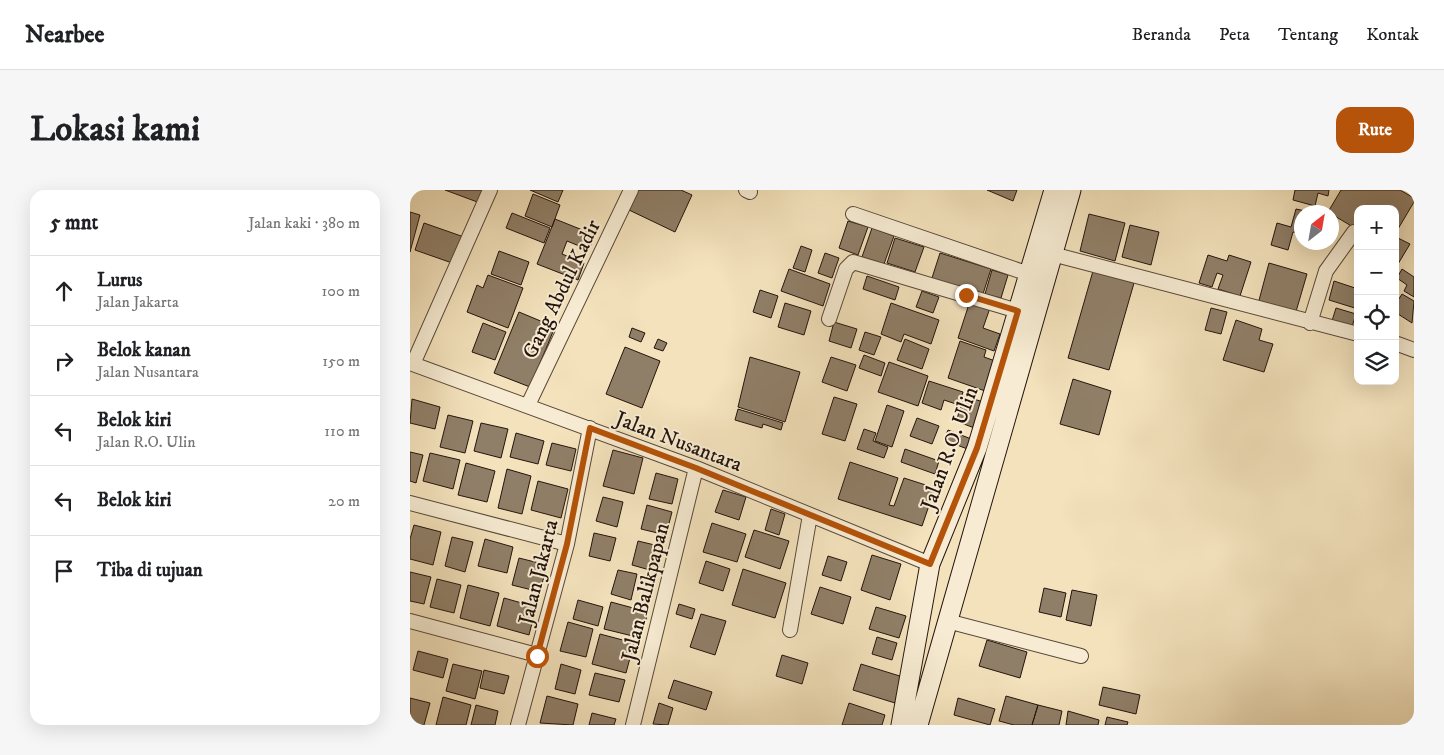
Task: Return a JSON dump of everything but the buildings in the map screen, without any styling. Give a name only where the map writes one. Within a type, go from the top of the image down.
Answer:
[{"type":"main road","name":"Jalan R.O. Ulin","points":[[901,725],[930,564],[977,448],[1054,190]]},
{"type":"main road","name":"Jalan R.O. Ulin","points":[[918,725],[946,621],[996,454],[1071,190]]},
{"type":"main road","points":[[986,417],[1004,424]]},
{"type":"main road","points":[[977,448],[996,454]]},
{"type":"street","points":[[411,363],[490,190]]},
{"type":"street","name":"Gang Abdul Kadir","points":[[528,405],[631,190]]},
{"type":"street","points":[[852,214],[1029,274]]},
{"type":"street","points":[[1310,323],[1326,271],[1354,232]]},
{"type":"street","points":[[1052,254],[1354,333]]},
{"type":"street","points":[[829,319],[846,269],[854,262],[1018,311]]},
{"type":"street","points":[[1399,344],[1414,350]]},
{"type":"street","name":"Jalan Nusantara","points":[[411,363],[696,468],[930,564]]},
{"type":"street","name":"Jalan Jakarta","points":[[518,725],[567,544],[590,428]]},
{"type":"street","name":"Jalan Balikpapan","points":[[633,725],[696,468]]},
{"type":"street","points":[[410,503],[567,544]]},
{"type":"street","points":[[790,630],[810,515]]},
{"type":"street","points":[[410,620],[537,656]]},
{"type":"street","points":[[946,621],[1081,656]]},
{"type":"route","points":[[537,656],[567,544],[590,428],[696,468],[930,564],[977,448],[1018,311],[966,295]]}]
